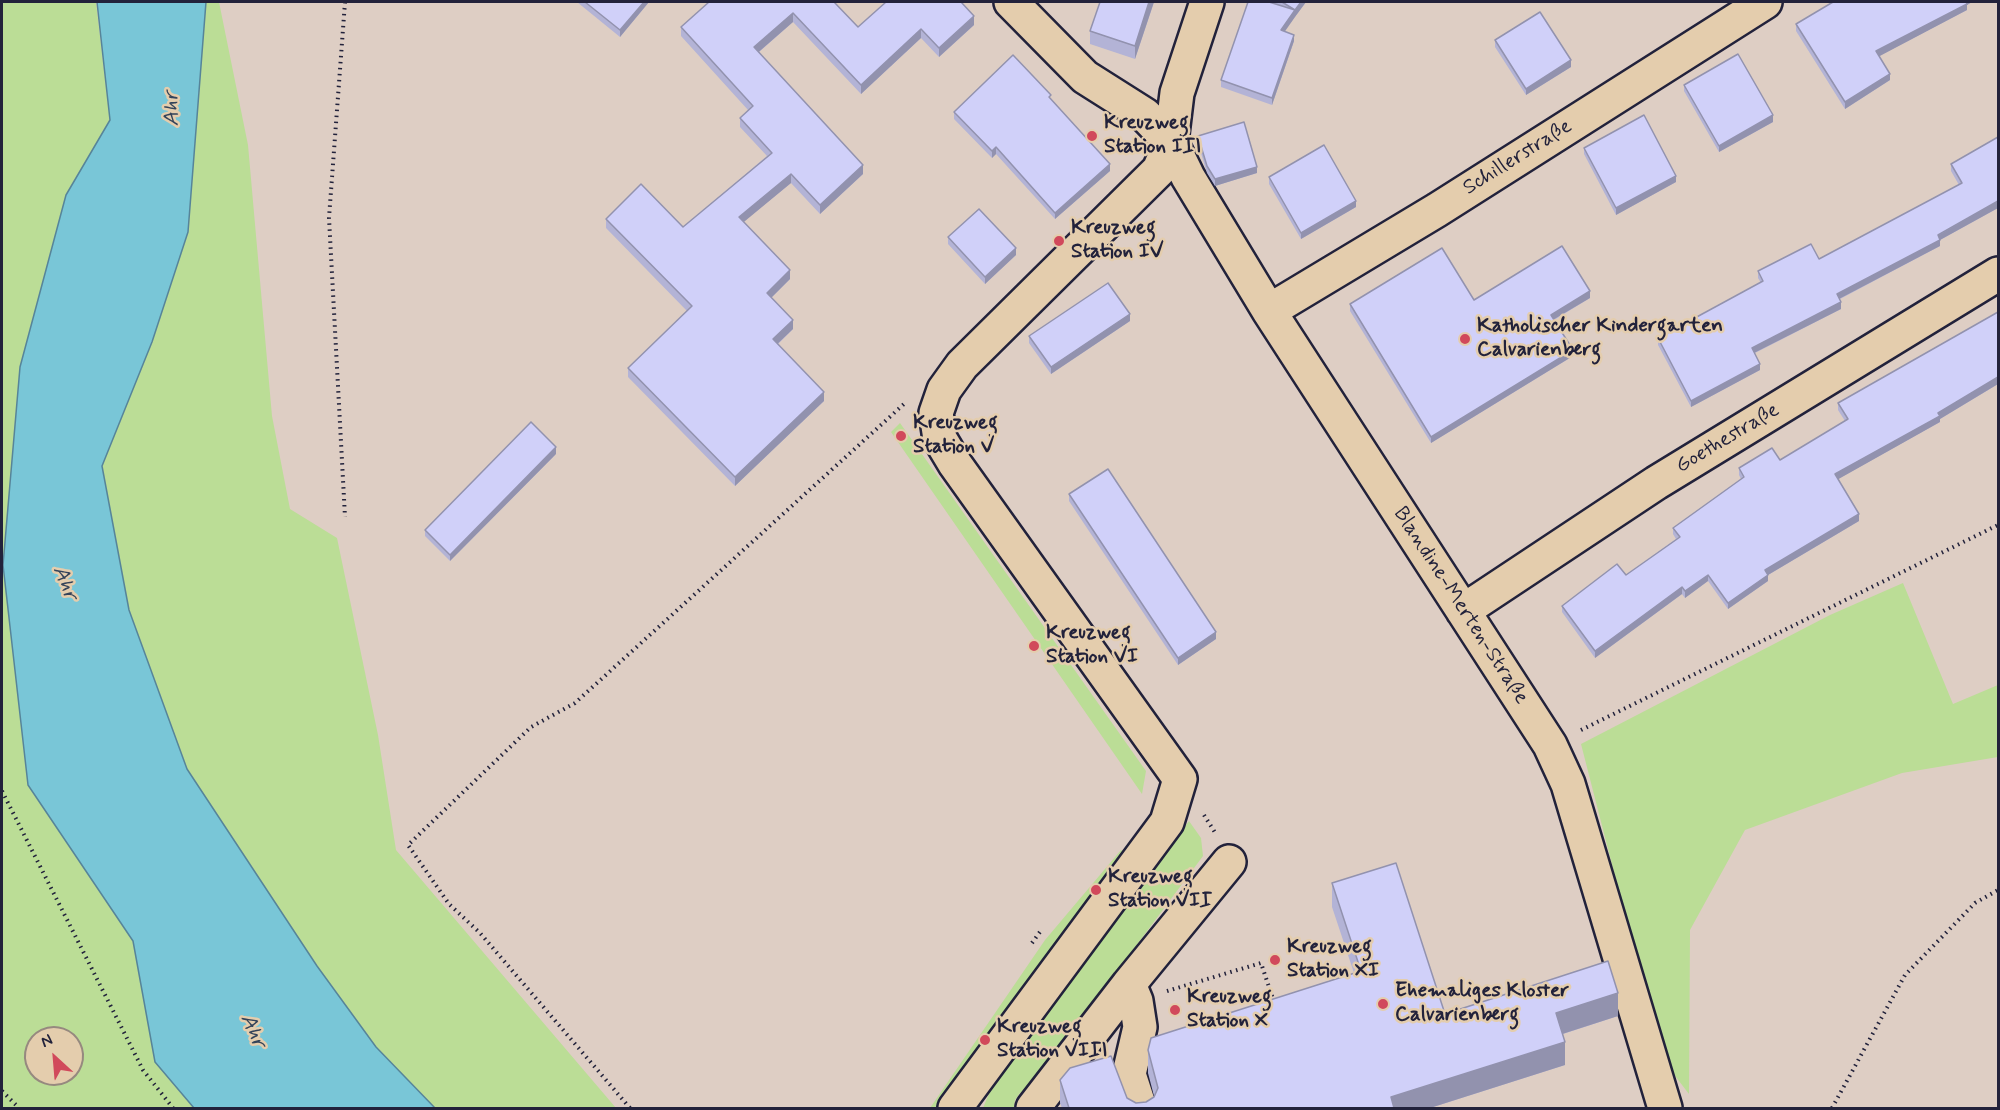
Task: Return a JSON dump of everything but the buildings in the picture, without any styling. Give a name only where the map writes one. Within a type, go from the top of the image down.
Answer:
[{"type":"street","points":[[1011,2],[1085,77],[1145,115],[1171,142]]},
{"type":"street","points":[[955,1108],[1167,822],[1180,779],[955,464],[940,439],[936,413],[944,390],[962,365],[1159,170],[1171,142],[1177,93],[1207,2]]},
{"type":"street","name":"Schillerstraße","points":[[1269,311],[1437,210],[1766,2]]},
{"type":"street","name":"Blandine-Merten-Straße","points":[[1171,142],[1188,177],[1269,311],[1550,745],[1568,784],[1665,1108]]},
{"type":"street","name":"Goethestraße","points":[[1463,611],[1656,483],[1998,274]]},
{"type":"street","points":[[1033,1108],[1129,984],[1229,862]]},
{"type":"street","points":[[1129,984],[1136,1001],[1140,1027],[1129,1074],[1140,1108]]},
{"type":"path","points":[[345,2],[329,218],[345,517]]},
{"type":"path","points":[[630,1108],[480,933],[450,904],[408,845],[531,727],[575,704],[909,399]]},
{"type":"path","points":[[1550,745],[1998,525]]},
{"type":"path","points":[[2,791],[143,1070],[173,1108]]},
{"type":"path","points":[[1832,1108],[1905,975],[1975,903],[1998,890]]},
{"type":"path","points":[[1172,992],[1261,963],[1275,1004],[1263,1008]]},
{"type":"path","points":[[2,1091],[19,1108]]},
{"type":"green space","points":[[2,2],[96,2],[110,120],[66,195],[20,367],[3,565],[28,785],[133,941],[155,1062],[194,1108],[2,1108]]},
{"type":"green space","points":[[206,2],[219,2],[248,145],[272,416],[290,509],[337,538],[378,735],[396,850],[616,1108],[435,1108],[376,1047],[317,966],[187,769],[129,610],[102,466],[152,342],[188,232]]},
{"type":"green space","points":[[900,423],[1146,771],[1142,794],[891,432]]},
{"type":"green space","points":[[1903,583],[1953,704],[1998,685],[1998,757],[1902,773],[1745,830],[1690,930],[1689,1094],[1662,1059],[1581,744],[1830,615]]},
{"type":"green space","points":[[1189,821],[1201,838],[1203,856],[1028,1091],[1020,1093],[1015,1100],[1014,1108],[983,1108],[993,1084]]},
{"type":"green space","points":[[1121,850],[1124,852],[1100,884],[1095,887],[1091,898],[991,1033],[980,1041],[980,1048],[936,1108],[930,1108],[1045,940]]},
{"type":"water","name":"Ahr","points":[[97,2],[206,2],[188,232],[152,342],[102,466],[129,610],[187,769],[317,966],[376,1047],[435,1108],[194,1108],[155,1062],[133,941],[28,785],[3,565],[20,367],[66,195],[110,120]]},
{"type":"place","name":"Kreuzweg Station III","points":[[1092,136]]},
{"type":"place","name":"Kreuzweg Station IV","points":[[1059,241]]},
{"type":"place","name":"Katholischer Kindergarten Calvarienberg","points":[[1465,339]]},
{"type":"place","name":"Kreuzweg Station V","points":[[901,436]]},
{"type":"place","name":"Kreuzweg Station VI","points":[[1034,646]]},
{"type":"place","name":"Kreuzweg Station VII","points":[[1096,890]]},
{"type":"place","name":"Kreuzweg Station XI","points":[[1275,960]]},
{"type":"place","name":"Ehemaliges Kloster Calvarienberg","points":[[1383,1004]]},
{"type":"place","name":"Kreuzweg Station X","points":[[1175,1010]]},
{"type":"place","name":"Kreuzweg Station VIII","points":[[985,1040]]}]
